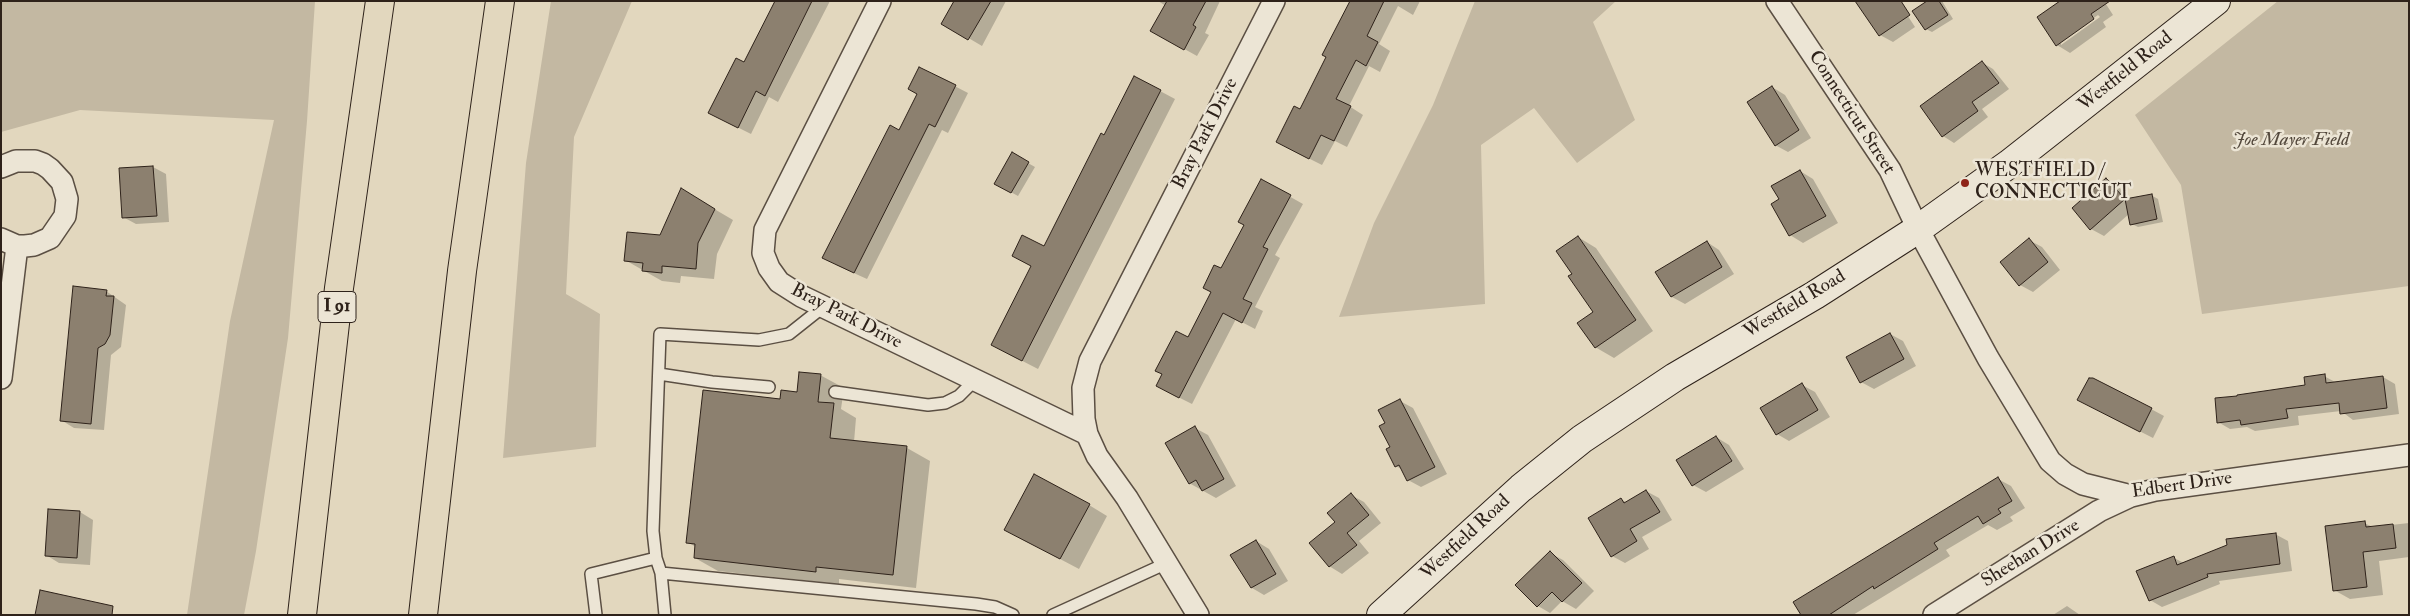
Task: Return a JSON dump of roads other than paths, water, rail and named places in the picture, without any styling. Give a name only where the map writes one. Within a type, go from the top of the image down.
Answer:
[{"type":"highway","name":"I 91","points":[[302,615],[339,288],[380,1]]},
{"type":"highway","points":[[423,615],[462,271],[500,1]]},
{"type":"main road","name":"Westfield Road","points":[[1381,615],[1521,488],[1582,439],[1660,387],[1815,295],[1918,228],[2009,164],[2201,6]]},
{"type":"street","name":"Bray Park Drive","points":[[880,1],[793,172],[766,230],[763,240],[765,260],[779,282],[823,307],[1087,434]]},
{"type":"street","name":"Bray Park Drive","points":[[1198,615],[1127,498],[1097,456],[1087,434],[1083,411],[1083,388],[1090,361],[1274,1]]},
{"type":"street","name":"Connecticut Street","points":[[1777,1],[1890,170],[1918,228]]},
{"type":"street","points":[[1,167],[16,161],[35,161],[57,175],[66,190],[65,216],[56,232],[42,242],[9,243],[1,378]]},
{"type":"street","name":"Edbert Drive","points":[[1918,228],[1988,358],[2050,461],[2073,479],[2083,484],[2131,496],[2163,489],[2409,455]]},
{"type":"street","name":"Sheehan Drive","points":[[1934,615],[2099,510],[2131,496]]},
{"type":"lane","points":[[665,615],[661,573],[656,558],[653,531],[660,334],[759,340],[789,334],[823,307]]},
{"type":"lane","points":[[659,374],[712,382],[769,387]]},
{"type":"lane","points":[[835,392],[928,405],[945,403],[959,396],[975,380]]},
{"type":"lane","points":[[596,615],[591,574],[656,558]]},
{"type":"lane","points":[[1053,615],[1167,563]]},
{"type":"lane","points":[[661,573],[976,604],[995,607],[1013,615]]},
{"type":"place","name":"WESTFIELD / CONNECTICUT","points":[[1965,183]]},
{"type":"park label","name":"Joe Mayer Field","points":[[2291,141]]}]
